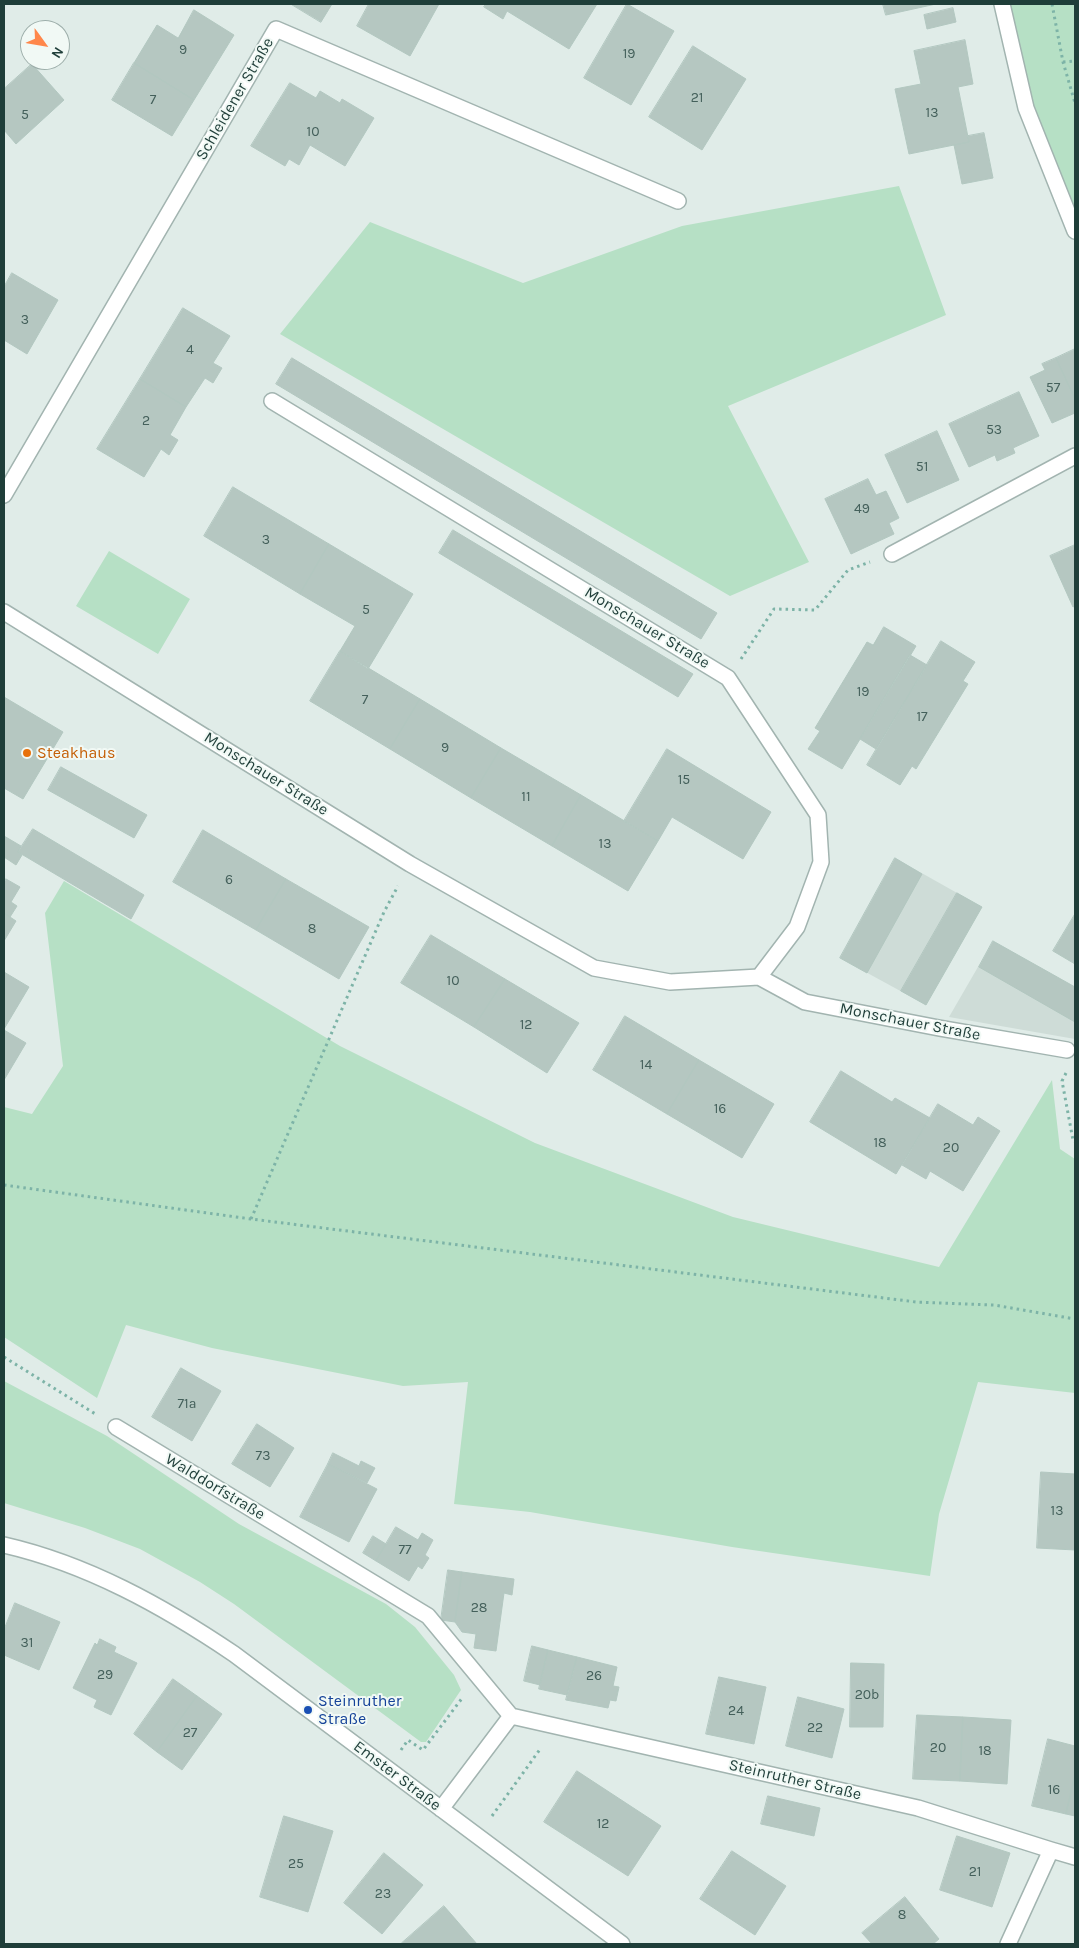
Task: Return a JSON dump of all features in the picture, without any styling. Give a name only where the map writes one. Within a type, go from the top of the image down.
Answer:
[{"type":"street","points":[[1002,4],[1026,108],[1075,231]]},
{"type":"street","name":"Schleidener Straße","points":[[4,495],[276,29],[678,201]]},
{"type":"street","name":"Monschauer Straße","points":[[272,402],[728,678],[818,815],[821,862],[797,927],[759,976]]},
{"type":"street","points":[[892,554],[1075,456]]},
{"type":"street","name":"Monschauer Straße","points":[[4,612],[410,864],[594,968],[670,982],[759,976],[805,1002],[1067,1050]]},
{"type":"street","name":"Walddorfstraße","points":[[116,1428],[428,1616],[511,1716]]},
{"type":"street","name":"Emster Straße","points":[[4,1545],[63,1562],[104,1580],[186,1622],[234,1654],[622,1944]]},
{"type":"street","points":[[442,1809],[511,1716]]},
{"type":"street","name":"Steinruther Straße","points":[[511,1716],[918,1808],[1075,1856]]},
{"type":"street","points":[[1008,1944],[1051,1850]]},
{"type":"path","points":[[1052,4],[1063,62],[1075,103]]},
{"type":"path","points":[[1063,62],[1075,61]]},
{"type":"path","points":[[728,678],[774,609],[815,610],[848,570],[892,554]]},
{"type":"path","points":[[251,1219],[384,912],[410,864]]},
{"type":"path","points":[[1071,1065],[1062,1081],[1073,1140],[1075,1142]]},
{"type":"path","points":[[4,1185],[251,1219],[916,1302],[994,1305],[1075,1319]]},
{"type":"path","points":[[4,1357],[116,1428]]},
{"type":"path","points":[[385,1766],[408,1740],[423,1750],[460,1699]]},
{"type":"path","points":[[476,1836],[493,1816],[556,1726]]},
{"type":"shaded area","points":[[895,858],[982,907],[926,1005],[840,958]]},
{"type":"shaded area","points":[[993,941],[1075,987],[1075,1039],[949,1017]]},
{"type":"green space","points":[[1004,4],[1075,4],[1075,226],[1027,107]]},
{"type":"green space","points":[[899,186],[946,315],[728,406],[809,562],[730,596],[280,334],[370,222],[523,283],[682,226]]},
{"type":"green space","points":[[109,551],[190,599],[158,654],[76,606]]},
{"type":"green space","points":[[64,881],[340,1046],[535,1143],[733,1217],[939,1267],[1052,1080],[1060,1149],[1075,1159],[1075,1393],[978,1382],[939,1514],[930,1576],[732,1547],[530,1512],[454,1504],[468,1382],[403,1386],[212,1348],[126,1325],[97,1398],[4,1337],[4,1107],[32,1114],[63,1066],[45,913]]},
{"type":"green space","points":[[4,1381],[107,1436],[239,1524],[386,1604],[415,1627],[454,1675],[461,1690],[426,1742],[421,1742],[234,1604],[200,1582],[140,1549],[85,1528],[4,1503]]},
{"type":"building","points":[[291,4],[332,4],[321,22]]},
{"type":"building","points":[[369,4],[439,4],[410,56],[357,26]]},
{"type":"building","points":[[486,4],[597,4],[569,49],[507,11],[503,19],[484,7]]},
{"type":"building","points":[[627,4],[674,31],[631,105],[584,78]]},
{"type":"building","points":[[883,4],[936,4],[886,15]]},
{"type":"building","points":[[953,8],[956,22],[927,29],[924,15]]},
{"type":"building","points":[[194,10],[234,35],[194,100],[134,63],[157,25],[178,38]]},
{"type":"building","points":[[965,40],[973,84],[958,87],[969,142],[909,154],[895,89],[921,84],[914,51]]},
{"type":"building","points":[[693,46],[746,79],[702,150],[649,117]]},
{"type":"building","points":[[134,63],[194,100],[172,136],[112,100]]},
{"type":"building","points":[[25,70],[37,70],[64,100],[16,144],[4,130],[4,89]]},
{"type":"building","points":[[290,83],[316,98],[320,91],[340,103],[342,99],[374,118],[345,166],[310,145],[299,165],[289,159],[285,166],[251,146]]},
{"type":"building","points":[[984,133],[993,178],[962,184],[954,145],[969,142],[968,136]]},
{"type":"building","points":[[12,273],[58,300],[27,354],[4,340],[4,287]]},
{"type":"building","points":[[183,308],[230,336],[213,363],[222,368],[213,383],[205,378],[186,407],[140,379]]},
{"type":"building","points":[[1075,349],[1075,399],[1056,358]]},
{"type":"building","points":[[292,358],[717,613],[701,639],[276,384]]},
{"type":"building","points":[[1056,358],[1075,399],[1075,413],[1052,423],[1030,377],[1045,370],[1042,364]]},
{"type":"building","points":[[140,379],[186,407],[170,435],[178,440],[169,455],[161,449],[144,477],[97,449]]},
{"type":"building","points":[[1019,392],[1039,436],[1013,448],[1015,453],[997,461],[995,455],[969,467],[949,424]]},
{"type":"building","points":[[937,431],[959,480],[907,503],[885,455]]},
{"type":"building","points":[[868,479],[876,495],[886,491],[899,518],[889,523],[894,534],[851,554],[825,499]]},
{"type":"building","points":[[233,487],[329,544],[300,594],[204,536]]},
{"type":"building","points":[[453,530],[693,674],[678,697],[439,553]]},
{"type":"building","points":[[329,544],[413,594],[368,669],[340,651],[355,626],[300,594]]},
{"type":"building","points":[[1075,545],[1075,606],[1073,607],[1050,556]]},
{"type":"building","points":[[884,627],[916,646],[842,769],[808,749],[820,731],[815,728],[867,642],[873,645]]},
{"type":"building","points":[[941,641],[975,662],[963,681],[968,684],[916,769],[912,766],[900,785],[867,765]]},
{"type":"building","points":[[340,651],[420,699],[390,749],[310,701]]},
{"type":"building","points":[[910,655],[927,665],[876,749],[860,739]]},
{"type":"building","name":"Steakhaus","points":[[4,697],[63,732],[23,799],[4,788]]},
{"type":"building","points":[[420,699],[501,748],[471,798],[390,749]]},
{"type":"building","points":[[501,748],[581,795],[552,846],[471,798]]},
{"type":"building","points":[[667,749],[771,812],[743,859],[672,817],[658,841],[624,821]]},
{"type":"building","points":[[61,767],[147,815],[134,838],[48,790]]},
{"type":"building","points":[[581,795],[658,841],[628,891],[552,846]]},
{"type":"building","points":[[33,829],[144,895],[131,919],[18,852]]},
{"type":"building","points":[[203,830],[286,879],[256,930],[173,882]]},
{"type":"building","points":[[4,836],[21,846],[18,852],[22,855],[16,865],[4,857]]},
{"type":"building","points":[[895,858],[922,874],[867,973],[840,958]]},
{"type":"building","points":[[6,879],[20,887],[11,902],[17,906],[10,917],[4,913],[4,883]]},
{"type":"building","points":[[286,879],[369,927],[339,979],[256,930]]},
{"type":"building","points":[[957,893],[982,907],[926,1005],[901,991]]},
{"type":"building","points":[[4,913],[16,921],[4,941]]},
{"type":"building","points":[[1075,914],[1075,964],[1053,951]]},
{"type":"building","points":[[431,935],[505,979],[474,1027],[401,983]]},
{"type":"building","points":[[993,941],[1075,987],[1075,1022],[979,967]]},
{"type":"building","points":[[4,972],[29,987],[4,1029]]},
{"type":"building","points":[[505,979],[579,1023],[547,1073],[474,1027]]},
{"type":"building","points":[[625,1016],[699,1060],[667,1114],[593,1070]]},
{"type":"building","points":[[4,1030],[26,1043],[4,1080]]},
{"type":"building","points":[[699,1060],[774,1104],[742,1158],[667,1114]]},
{"type":"building","points":[[841,1071],[892,1102],[895,1098],[930,1118],[896,1174],[810,1122]]},
{"type":"building","points":[[938,1104],[973,1125],[978,1117],[1000,1131],[963,1191],[930,1171],[926,1179],[902,1165]]},
{"type":"building","points":[[181,1368],[221,1391],[192,1441],[152,1417]]},
{"type":"building","points":[[257,1424],[294,1448],[270,1487],[232,1464]]},
{"type":"building","points":[[333,1453],[359,1466],[361,1461],[375,1468],[367,1483],[328,1464]]},
{"type":"building","points":[[328,1464],[377,1489],[349,1542],[300,1517]]},
{"type":"building","points":[[1041,1472],[1075,1474],[1075,1550],[1037,1548]]},
{"type":"building","points":[[396,1527],[418,1540],[422,1533],[433,1540],[425,1555],[429,1558],[422,1569],[418,1566],[409,1581],[376,1561]]},
{"type":"building","points":[[373,1536],[386,1544],[376,1561],[363,1553]]},
{"type":"building","points":[[448,1570],[462,1572],[455,1622],[441,1620]]},
{"type":"building","points":[[462,1572],[514,1579],[512,1595],[504,1593],[496,1651],[474,1648],[476,1634],[462,1632],[455,1622]]},
{"type":"building","points":[[15,1603],[60,1622],[39,1670],[4,1655],[4,1630]]},
{"type":"building","points":[[100,1639],[116,1647],[114,1652],[137,1663],[111,1715],[94,1707],[97,1700],[73,1688],[95,1643],[97,1645]]},
{"type":"building","points":[[532,1646],[548,1650],[540,1685],[524,1681]]},
{"type":"building","points":[[548,1650],[577,1657],[567,1695],[539,1689]]},
{"type":"building","points":[[577,1657],[617,1667],[613,1686],[619,1687],[616,1701],[610,1700],[608,1708],[566,1700]]},
{"type":"building","points":[[851,1663],[884,1664],[883,1727],[850,1727]]},
{"type":"building","points":[[719,1677],[766,1687],[754,1744],[706,1734]]},
{"type":"building","points":[[173,1679],[197,1696],[157,1752],[134,1734]]},
{"type":"building","points":[[197,1696],[222,1714],[182,1770],[157,1752]]},
{"type":"building","points":[[798,1697],[844,1709],[832,1758],[786,1746]]},
{"type":"building","points":[[917,1715],[963,1717],[960,1781],[913,1779]]},
{"type":"building","points":[[963,1717],[1011,1720],[1007,1784],[960,1781]]},
{"type":"building","points":[[1048,1739],[1075,1746],[1075,1775],[1066,1814],[1032,1806]]},
{"type":"building","points":[[577,1771],[661,1826],[628,1876],[544,1822]]},
{"type":"building","points":[[1075,1775],[1075,1816],[1066,1814]]},
{"type":"building","points":[[768,1796],[820,1808],[814,1836],[761,1824]]},
{"type":"building","points":[[284,1816],[333,1831],[308,1912],[260,1897]]},
{"type":"building","points":[[957,1836],[1010,1853],[992,1907],[940,1890]]},
{"type":"building","points":[[732,1851],[786,1886],[755,1935],[700,1899]]},
{"type":"building","points":[[384,1853],[423,1885],[382,1934],[344,1903]]},
{"type":"building","points":[[905,1897],[939,1939],[933,1944],[872,1944],[862,1933]]},
{"type":"building","points":[[444,1906],[477,1944],[402,1943]]},
{"type":"place","name":"Steakhaus","points":[[27,753]]},
{"type":"place","name":"Steinruther Straße","points":[[308,1710]]}]
